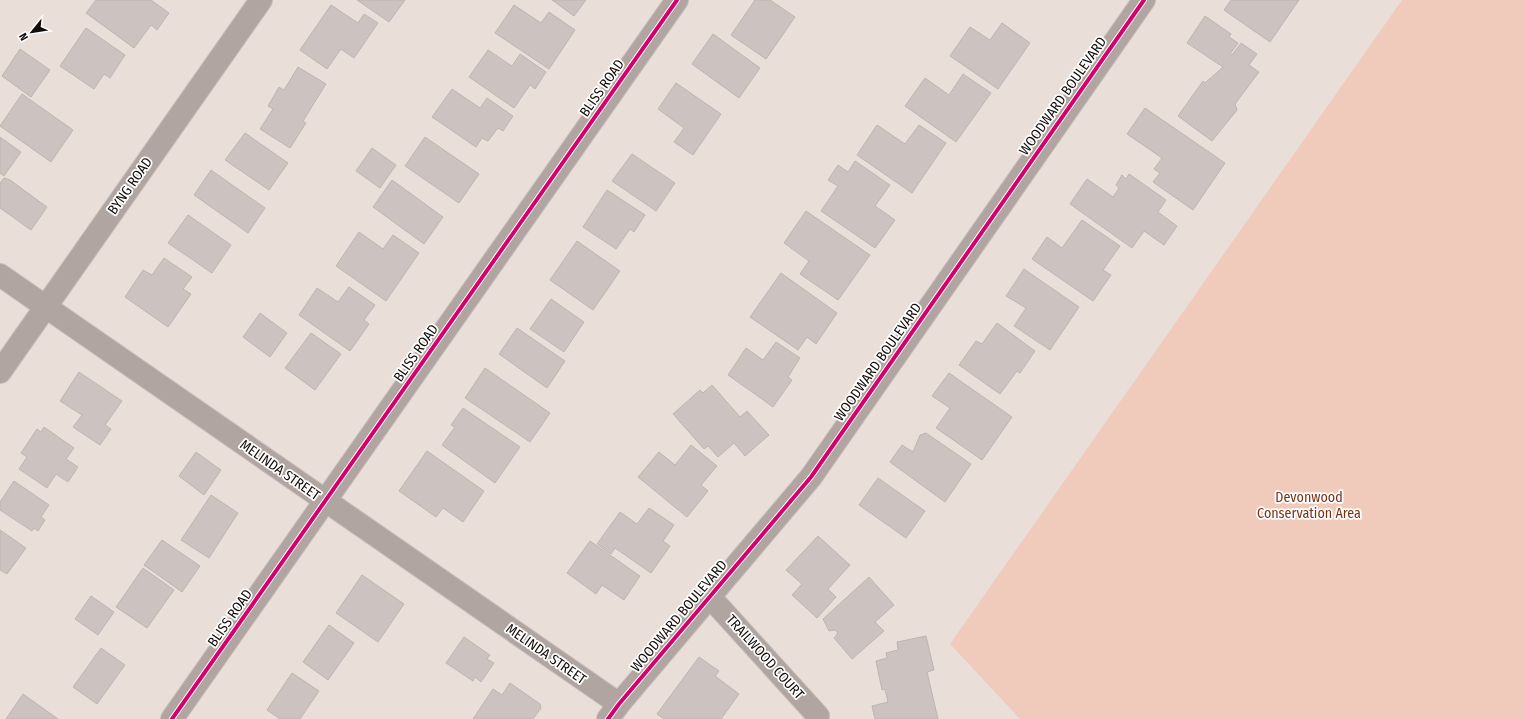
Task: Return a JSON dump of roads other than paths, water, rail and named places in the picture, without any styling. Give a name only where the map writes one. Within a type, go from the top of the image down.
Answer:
[{"type":"street","name":"BYNG ROAD","points":[[0,372],[261,0]]},
{"type":"street","name":"BLISS ROAD","points":[[172,719],[677,0]]},
{"type":"street","name":"WOODWARD BOULEVARD","points":[[614,712],[811,477],[1144,0]]},
{"type":"street","name":"MELINDA STREET","points":[[0,275],[325,501],[614,712]]},
{"type":"street","name":"TRAILWOOD COURT","points":[[710,597],[818,716],[818,719]]},
{"type":"park label","name":"Devonwood Conservation Area","points":[[1309,506]]}]
